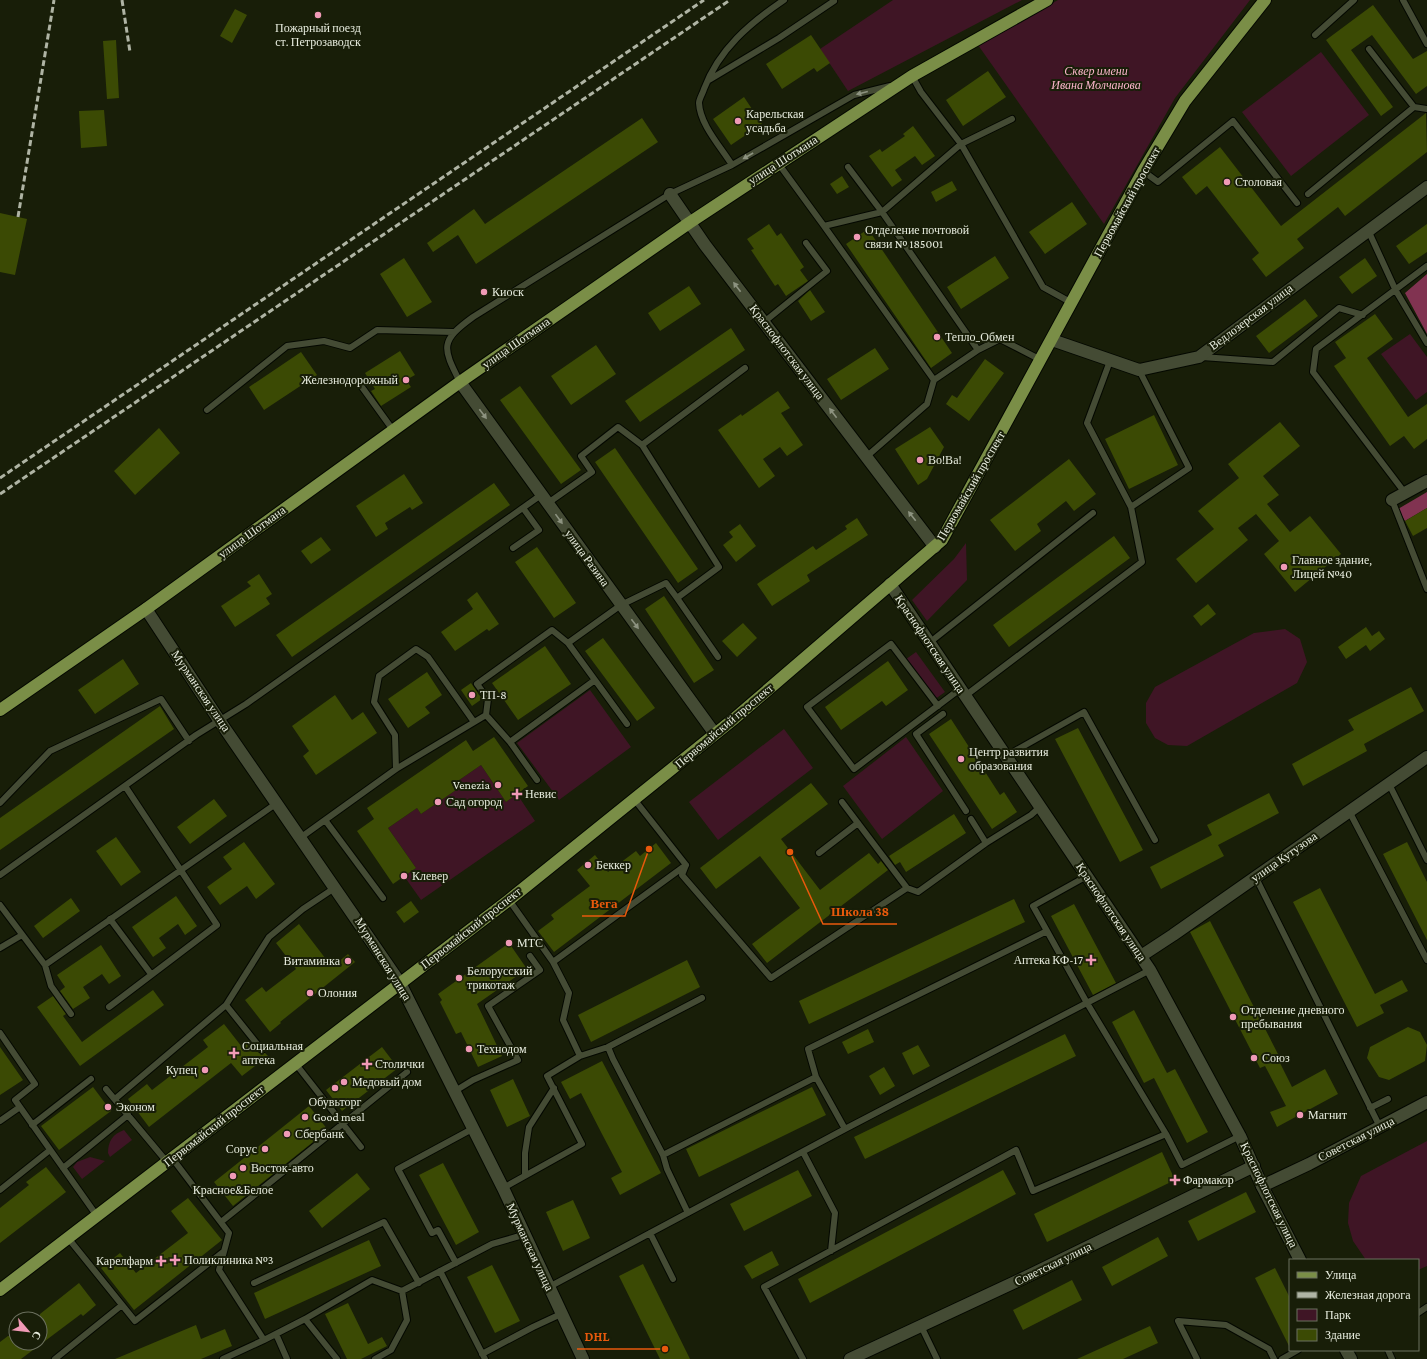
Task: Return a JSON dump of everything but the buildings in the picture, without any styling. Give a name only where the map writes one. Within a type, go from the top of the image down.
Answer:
[{"type":"main road","name":"улица Шотмана","points":[[0,710],[146,609],[460,382],[689,223],[912,76],[1047,0]]},
{"type":"main road","name":"Первомайский проспект","points":[[0,1290],[509,900],[715,734],[942,540],[1042,360],[1143,171],[1186,101],[1265,0]]},
{"type":"street","name":"Ведлозерская улица","points":[[1139,370],[1199,356],[1427,187]]},
{"type":"street","name":"Краснофлотская улица","points":[[670,194],[689,223],[935,547]]},
{"type":"street","points":[[1052,340],[1139,370]]},
{"type":"street","name":"улица Разина","points":[[460,382],[715,734]]},
{"type":"street","points":[[1392,500],[1427,480]]},
{"type":"street","name":"Краснофлотская улица","points":[[890,584],[1041,806],[1150,970],[1240,1136],[1262,1186],[1299,1259]]},
{"type":"street","name":"Мурманская улица","points":[[146,609],[219,720],[300,838],[336,887],[400,983],[474,1128],[583,1359]]},
{"type":"street","name":"улица Кутузова","points":[[1141,956],[1427,757]]},
{"type":"street","name":"Советская улица","points":[[1262,1186],[1427,1102]]},
{"type":"street","name":"Советская улица","points":[[850,1359],[1030,1275],[1254,1166]]},
{"type":"lane","points":[[732,164],[704,122],[699,103],[708,80],[733,41],[756,20],[784,0]]},
{"type":"lane","points":[[1316,35],[1354,0]]},
{"type":"lane","points":[[1403,0],[1427,44]]},
{"type":"lane","points":[[708,80],[779,38],[834,1]]},
{"type":"lane","points":[[1369,49],[1414,107],[1427,109]]},
{"type":"lane","points":[[912,76],[921,92],[961,144],[1043,287],[1072,303]]},
{"type":"lane","points":[[460,382],[447,357],[446,346],[453,332],[480,313],[670,194],[732,164],[854,95],[900,84]]},
{"type":"lane","points":[[1308,194],[1414,107]]},
{"type":"lane","points":[[822,225],[882,212],[961,144],[1012,119]]},
{"type":"lane","points":[[1143,171],[1158,182],[1233,121],[1297,203]]},
{"type":"lane","points":[[778,163],[934,380]]},
{"type":"lane","points":[[848,167],[882,212],[978,350]]},
{"type":"lane","points":[[1368,230],[1396,291],[1427,343]]},
{"type":"lane","points":[[764,322],[826,271],[806,243]]},
{"type":"lane","points":[[1405,493],[1313,372],[1316,349],[1396,291],[1427,266]]},
{"type":"lane","points":[[1199,356],[1273,362],[1339,308],[1363,315]]},
{"type":"lane","points":[[207,410],[287,346],[324,341],[350,348],[377,330],[453,332]]},
{"type":"lane","points":[[866,457],[927,404],[934,380],[978,350],[1000,339],[1042,360]]},
{"type":"lane","points":[[938,706],[891,644],[807,707],[854,769],[938,706],[963,692],[1142,562],[1131,507],[1087,423],[1110,361]]},
{"type":"lane","points":[[642,445],[745,368]]},
{"type":"lane","points":[[1131,507],[1189,468],[1139,370]]},
{"type":"lane","points":[[359,383],[393,430]]},
{"type":"lane","points":[[0,875],[523,508],[544,499],[592,472],[581,456],[618,427],[642,445],[719,567],[677,598]]},
{"type":"lane","points":[[1392,500],[1427,589]]},
{"type":"lane","points":[[513,548],[539,530],[523,508]]},
{"type":"lane","points":[[929,643],[1093,513]]},
{"type":"lane","points":[[568,643],[621,605],[666,583],[718,657]]},
{"type":"lane","points":[[537,780],[510,742],[486,715],[488,699],[477,684],[552,630],[568,643],[627,724]]},
{"type":"lane","points":[[396,769],[395,735],[374,702],[379,676],[416,649],[428,657],[474,722]]},
{"type":"lane","points":[[510,742],[595,680]]},
{"type":"lane","points":[[0,803],[50,751],[161,699],[189,741]]},
{"type":"lane","points":[[1006,756],[1084,712],[1155,840]]},
{"type":"lane","points":[[943,714],[916,734],[966,811]]},
{"type":"lane","points":[[300,838],[396,769],[486,715]]},
{"type":"lane","points":[[1388,784],[1427,860]]},
{"type":"lane","points":[[109,1007],[217,925],[179,871],[125,786]]},
{"type":"lane","points":[[634,799],[686,865]]},
{"type":"lane","points":[[842,802],[907,888],[918,892],[986,843],[1031,815],[1041,806]]},
{"type":"lane","points":[[45,965],[277,803]]},
{"type":"lane","points":[[1349,811],[1427,960]]},
{"type":"lane","points":[[971,819],[986,843]]},
{"type":"lane","points":[[325,820],[383,898]]},
{"type":"lane","points":[[819,853],[858,824]]},
{"type":"lane","points":[[686,865],[682,875],[771,978],[907,888]]},
{"type":"lane","points":[[553,962],[686,865]]},
{"type":"lane","points":[[1087,876],[1033,906],[1087,1003],[1166,1134],[1182,1165],[1240,1136]]},
{"type":"lane","points":[[1255,876],[1380,1127]]},
{"type":"lane","points":[[114,1099],[226,1005],[269,937],[303,909],[336,887]]},
{"type":"lane","points":[[509,900],[553,962],[569,993],[564,1020],[580,1056]]},
{"type":"lane","points":[[0,905],[45,965],[51,986],[71,1014]]},
{"type":"lane","points":[[110,919],[151,974]]},
{"type":"lane","points":[[845,1129],[816,1077],[808,1049],[1047,931]]},
{"type":"lane","points":[[0,948],[22,934]]},
{"type":"lane","points":[[455,1091],[473,1080],[518,1060],[488,1006],[540,970],[530,956]]},
{"type":"lane","points":[[549,1287],[845,1129],[1150,970]]},
{"type":"lane","points":[[503,1188],[582,1144],[547,1076],[580,1056],[608,1047],[702,998]]},
{"type":"lane","points":[[226,1005],[262,1050]]},
{"type":"lane","points":[[0,1033],[35,1084],[15,1100],[97,1216]]},
{"type":"lane","points":[[608,1047],[612,1059],[663,1155],[667,1169],[688,1213]]},
{"type":"lane","points":[[295,1063],[361,1147]]},
{"type":"lane","points":[[221,1222],[344,1125],[407,1072]]},
{"type":"lane","points":[[663,1155],[816,1077]]},
{"type":"lane","points":[[32,1125],[91,1079]]},
{"type":"lane","points":[[525,1175],[525,1153],[529,1127],[554,1088]]},
{"type":"lane","points":[[106,1089],[170,1160],[229,1233],[219,1270],[264,1340]]},
{"type":"lane","points":[[1370,1108],[1388,1100]]},
{"type":"lane","points":[[0,1121],[20,1107]]},
{"type":"lane","points":[[63,1168],[128,1115]]},
{"type":"lane","points":[[456,1263],[438,1230],[432,1233],[398,1170],[474,1128]]},
{"type":"lane","points":[[803,1359],[764,1287],[1016,1150],[1033,1191],[1166,1134]]},
{"type":"lane","points":[[0,1190],[50,1150]]},
{"type":"lane","points":[[803,1152],[835,1213],[830,1251]]},
{"type":"lane","points":[[254,1283],[384,1222],[419,1283]]},
{"type":"lane","points":[[650,1233],[672,1279]]},
{"type":"lane","points":[[223,1359],[305,1319],[372,1280],[402,1292],[492,1244],[524,1234]]},
{"type":"lane","points":[[68,1238],[135,1321],[224,1252]]},
{"type":"lane","points":[[440,1271],[483,1357],[532,1327],[561,1314]]},
{"type":"lane","points":[[375,1359],[391,1350],[407,1320],[402,1292]]},
{"type":"lane","points":[[55,1359],[122,1306]]},
{"type":"lane","points":[[305,1319],[337,1359]]},
{"type":"lane","points":[[1197,1359],[1178,1321],[1226,1325],[1269,1349],[1274,1359]]},
{"type":"lane","points":[[921,1326],[937,1359]]},
{"type":"lane","points":[[276,1334],[287,1359]]},
{"type":"lane","points":[[1282,1359],[1296,1351]]},
{"type":"green space","points":[[893,0],[1022,0],[848,91],[820,49]]},
{"type":"green space","name":"Сквер имени Ивана Молчанова","points":[[1058,0],[1250,0],[1175,98],[1104,224],[978,45]]},
{"type":"green space","points":[[1321,52],[1369,115],[1291,176],[1242,112]]},
{"type":"green space","points":[[1410,334],[1427,357],[1427,392],[1416,400],[1381,354]]},
{"type":"green space","points":[[966,543],[967,580],[927,621],[912,600],[954,559]]},
{"type":"green space","points":[[1285,629],[1300,639],[1307,662],[1297,683],[1187,746],[1168,745],[1155,738],[1146,723],[1146,703],[1155,687],[1254,633]]},
{"type":"green space","points":[[916,652],[945,692],[931,702],[902,662]]},
{"type":"green space","points":[[590,690],[631,747],[559,800],[517,743]]},
{"type":"green space","points":[[784,729],[813,768],[718,840],[689,802]]},
{"type":"green space","points":[[906,737],[943,791],[882,839],[843,786]]},
{"type":"green space","points":[[481,765],[506,802],[517,794],[535,821],[421,900],[404,876],[416,868],[388,828],[417,808],[421,814],[456,790],[452,785]]},
{"type":"green space","points":[[124,1130],[132,1140],[110,1157],[108,1153],[112,1138]]},
{"type":"green space","points":[[1427,1141],[1427,1266],[1419,1270],[1419,1259],[1365,1259],[1353,1241],[1348,1223],[1349,1203],[1361,1176]]},
{"type":"green space","points":[[90,1157],[105,1161],[82,1179],[73,1167],[77,1162]]},
{"type":"shaded area","points":[[1427,274],[1427,334],[1405,293]]},
{"type":"shaded area","points":[[1427,492],[1427,508],[1405,521],[1398,509]]},
{"type":"railway","points":[[18,217],[54,0]]},
{"type":"railway","points":[[122,0],[130,52]]},
{"type":"railway","points":[[0,478],[704,0]]},
{"type":"railway","points":[[0,494],[730,0]]},
{"type":"place","name":"Пожарный поезд ст. Петрозаводск","points":[[318,15]]},
{"type":"place","name":"Карельская усадьба","points":[[738,121]]},
{"type":"place","name":"Столовая","points":[[1227,182]]},
{"type":"place","name":"Отделение почтовой связи № 185001","points":[[857,237]]},
{"type":"place","name":"Киоск","points":[[484,292]]},
{"type":"place","name":"Тепло_Обмен","points":[[937,337]]},
{"type":"place","name":"Железнодорожный","points":[[406,380]]},
{"type":"place","name":"Во!Ва!","points":[[920,460]]},
{"type":"place","name":"Главное здание, Лицей №40","points":[[1284,567]]},
{"type":"place","name":"ТП-8","points":[[472,695]]},
{"type":"place","name":"Центр развития образования","points":[[961,759]]},
{"type":"place","name":"Venezia","points":[[498,785]]},
{"type":"place","name":"Невис","points":[[517,794]]},
{"type":"place","name":"Сад огород","points":[[438,802]]},
{"type":"place","name":"Вега","points":[[649,849]]},
{"type":"place","name":"Школа 38","points":[[790,852]]},
{"type":"place","name":"Беккер","points":[[588,865]]},
{"type":"place","name":"Клевер","points":[[404,876]]},
{"type":"place","name":"МТС","points":[[509,943]]},
{"type":"place","name":"Аптека КФ-17","points":[[1091,960]]},
{"type":"place","name":"Витаминка","points":[[348,961]]},
{"type":"place","name":"Белорусский трикотаж","points":[[459,978]]},
{"type":"place","name":"Олония","points":[[310,993]]},
{"type":"place","name":"Отделение дневного пребывания","points":[[1233,1017]]},
{"type":"place","name":"Технодом","points":[[469,1049]]},
{"type":"place","name":"Социальная аптека","points":[[234,1053]]},
{"type":"place","name":"Союз","points":[[1254,1058]]},
{"type":"place","name":"Столички","points":[[367,1064]]},
{"type":"place","name":"Купец","points":[[205,1070]]},
{"type":"place","name":"Медовый дом","points":[[344,1082]]},
{"type":"place","name":"Обувьторг","points":[[335,1088]]},
{"type":"place","name":"Эконом","points":[[108,1107]]},
{"type":"place","name":"Магнит","points":[[1300,1115]]},
{"type":"place","name":"Good meal","points":[[305,1117]]},
{"type":"place","name":"Сбербанк","points":[[287,1134]]},
{"type":"place","name":"Сорус","points":[[265,1149]]},
{"type":"place","name":"Восток-авто","points":[[243,1168]]},
{"type":"place","name":"Красное&Белое","points":[[233,1176]]},
{"type":"place","name":"Фармакор","points":[[1175,1180]]},
{"type":"place","name":"Поликлиника №3","points":[[175,1260]]},
{"type":"place","name":"Карелфарм","points":[[161,1261]]},
{"type":"place","name":"DHL","points":[[665,1349]]}]
